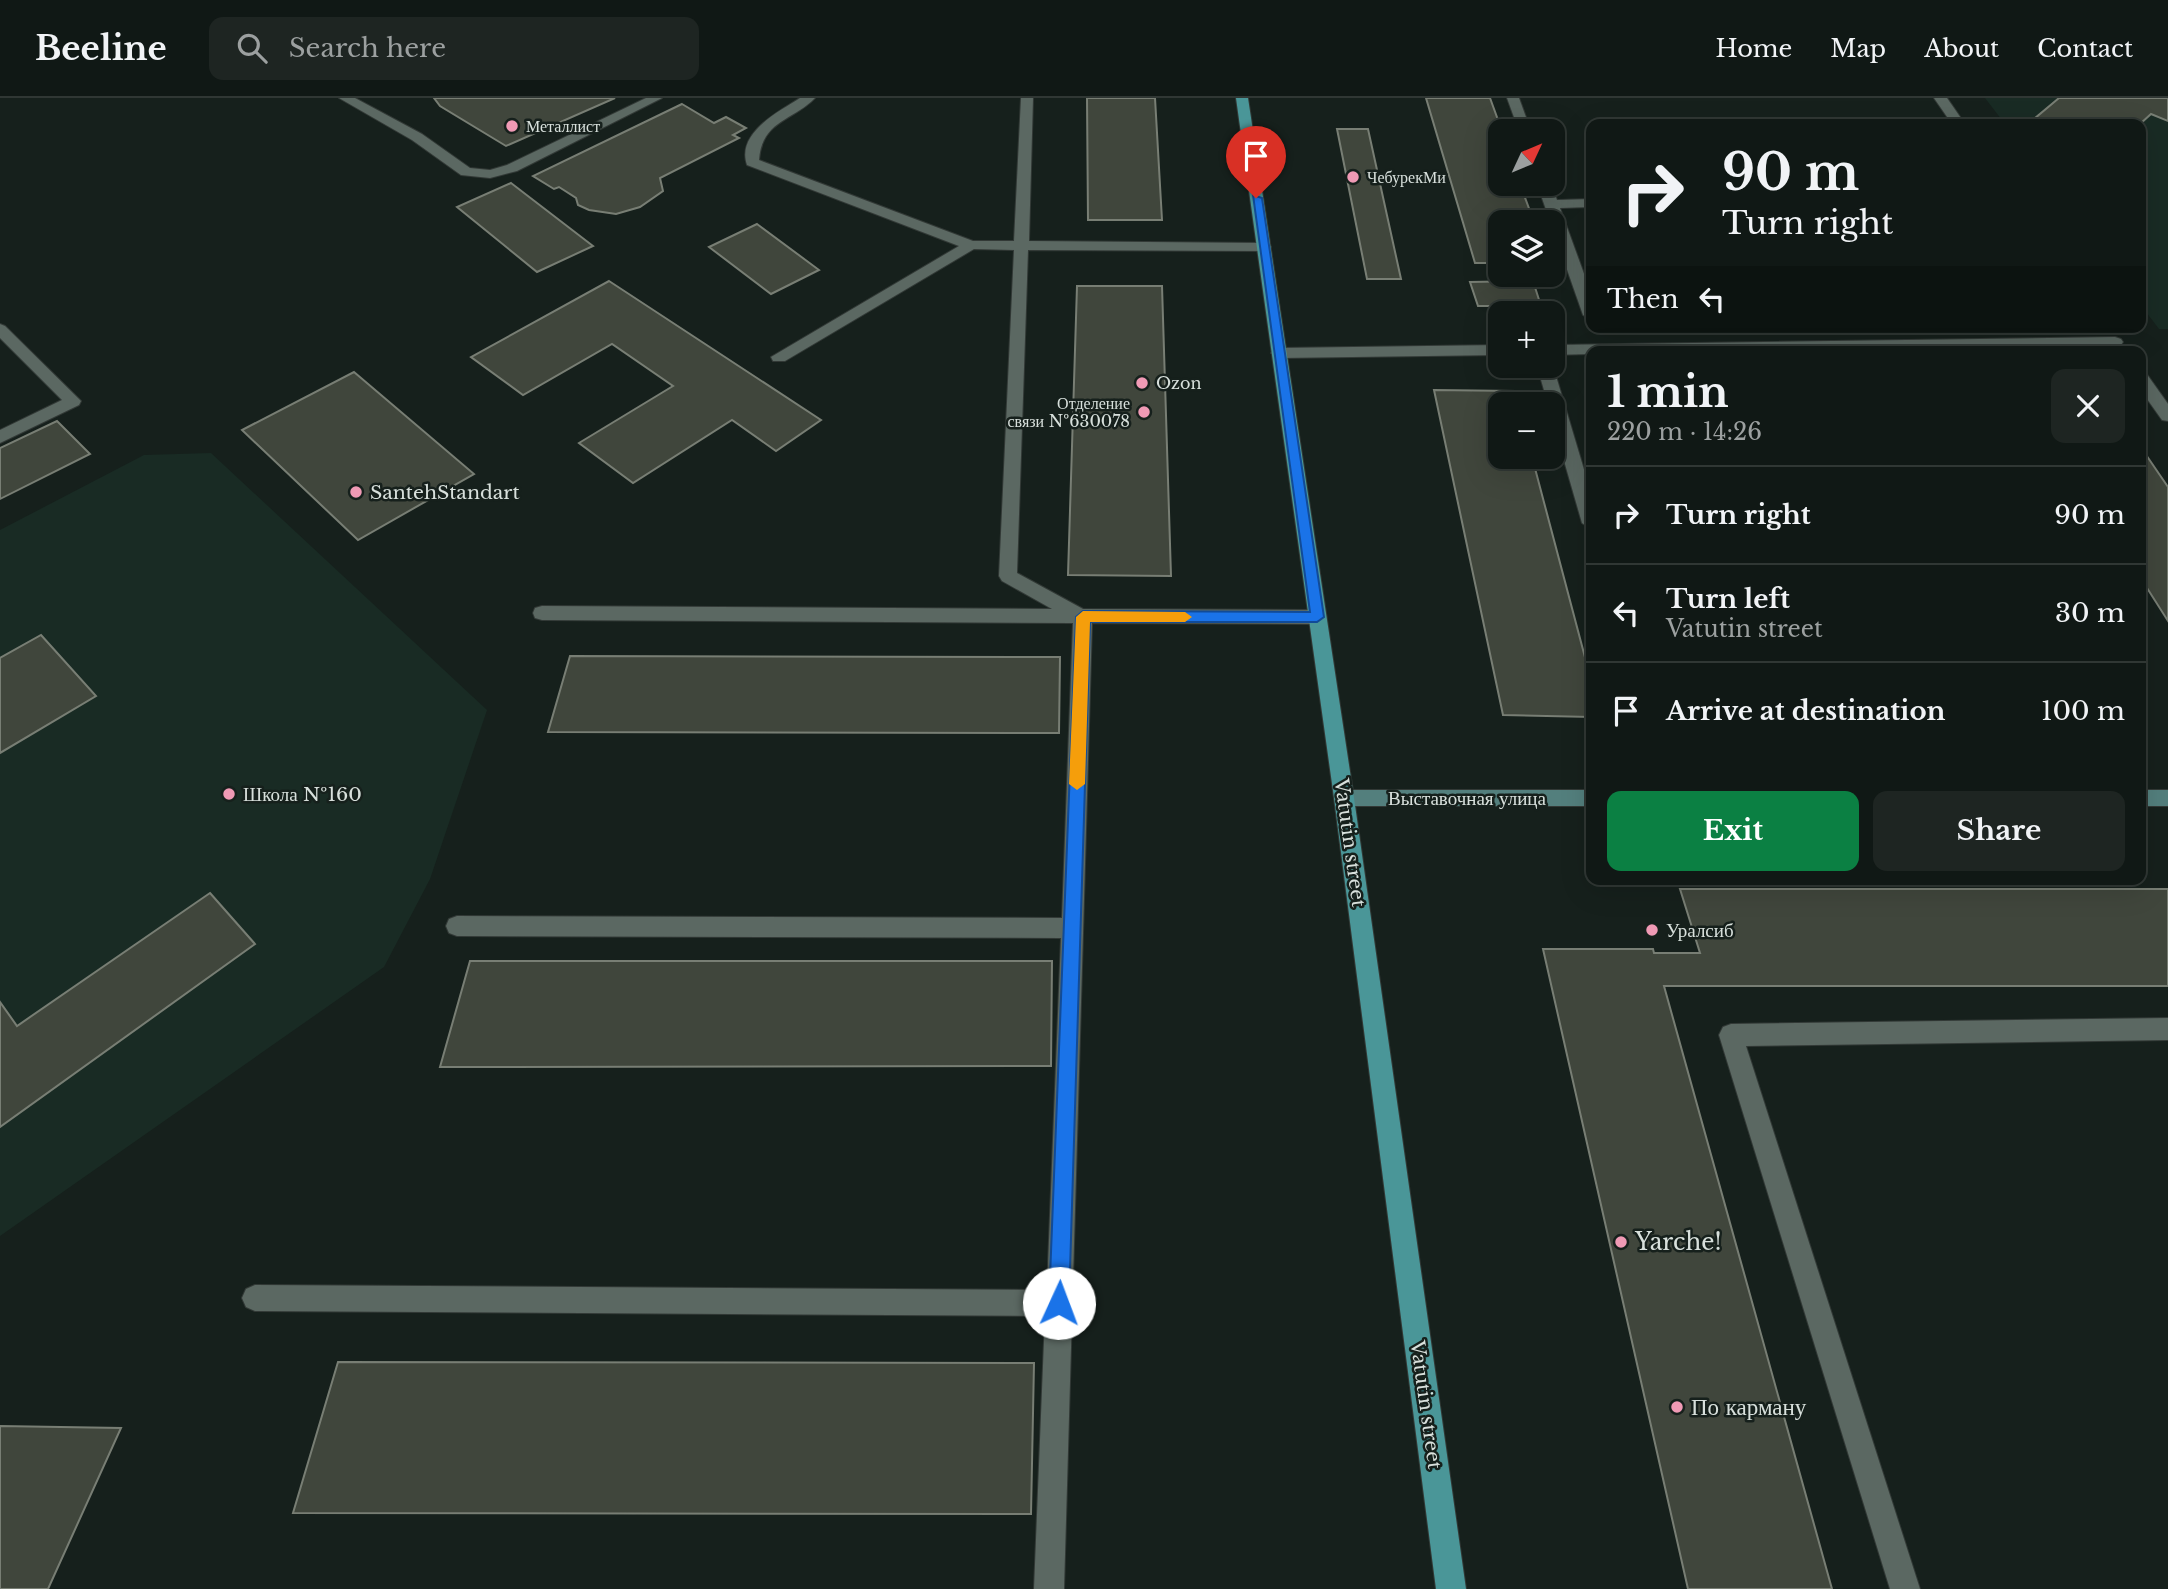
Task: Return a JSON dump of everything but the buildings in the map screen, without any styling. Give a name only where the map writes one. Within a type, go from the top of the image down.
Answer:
[{"type":"main road","name":"Vatutin street","points":[[1242,98],[1344,799],[1451,1589]]},
{"type":"street","name":"Выставочная улица","points":[[1344,799],[1586,798]]},
{"type":"street","points":[[2146,798],[2168,798]]},
{"type":"lane","points":[[345,98],[416,137],[466,172],[490,174],[512,168],[656,98]]},
{"type":"lane","points":[[808,98],[760,130],[752,148],[752,162],[971,245],[1264,247]]},
{"type":"lane","points":[[1027,98],[1009,576],[1083,617]]},
{"type":"lane","points":[[1513,98],[1521,119]]},
{"type":"lane","points":[[1940,98],[1955,119]]},
{"type":"lane","points":[[1548,196],[1586,301]]},
{"type":"lane","points":[[1551,204],[1586,203]]},
{"type":"lane","points":[[779,357],[971,245]]},
{"type":"lane","points":[[0,329],[73,401],[0,437]]},
{"type":"lane","points":[[1565,348],[1601,344],[1693,346]]},
{"type":"lane","points":[[1279,353],[1488,350]]},
{"type":"lane","points":[[1549,378],[1586,506]]},
{"type":"lane","points":[[2146,385],[2168,416]]},
{"type":"lane","points":[[542,613],[1317,617]]},
{"type":"lane","points":[[1049,1589],[1083,617]]},
{"type":"lane","points":[[457,926],[1072,928]]},
{"type":"lane","points":[[1905,1589],[1731,1035],[2168,1029]]},
{"type":"lane","points":[[256,1298],[1059,1303]]},
{"type":"shaded area","points":[[1985,98],[2168,98],[2168,329],[2159,329],[2146,312],[2146,119],[2001,119]]},
{"type":"shaded area","name":"Школа №160","points":[[211,453],[487,710],[430,879],[384,967],[0,1236],[0,530],[144,455]]},
{"type":"slow traffic","points":[[1077,784],[1083,617],[1185,617]]},
{"type":"place","name":"Металлист","points":[[512,126]]},
{"type":"place","name":"ЧебурекМи","points":[[1353,177]]},
{"type":"place","name":"Ozon","points":[[1142,383]]},
{"type":"place","name":"Отделение связи №630078","points":[[1144,412]]},
{"type":"place","name":"SantehStandart","points":[[356,492]]},
{"type":"place","name":"Школа №160","points":[[229,794]]},
{"type":"place","name":"Уралсиб","points":[[1652,930]]},
{"type":"place","name":"Yarche!","points":[[1621,1242]]},
{"type":"place","name":"По карману","points":[[1677,1407]]},
{"type":"route","points":[[1059,1303],[1083,617],[1317,617],[1256,198]]}]
